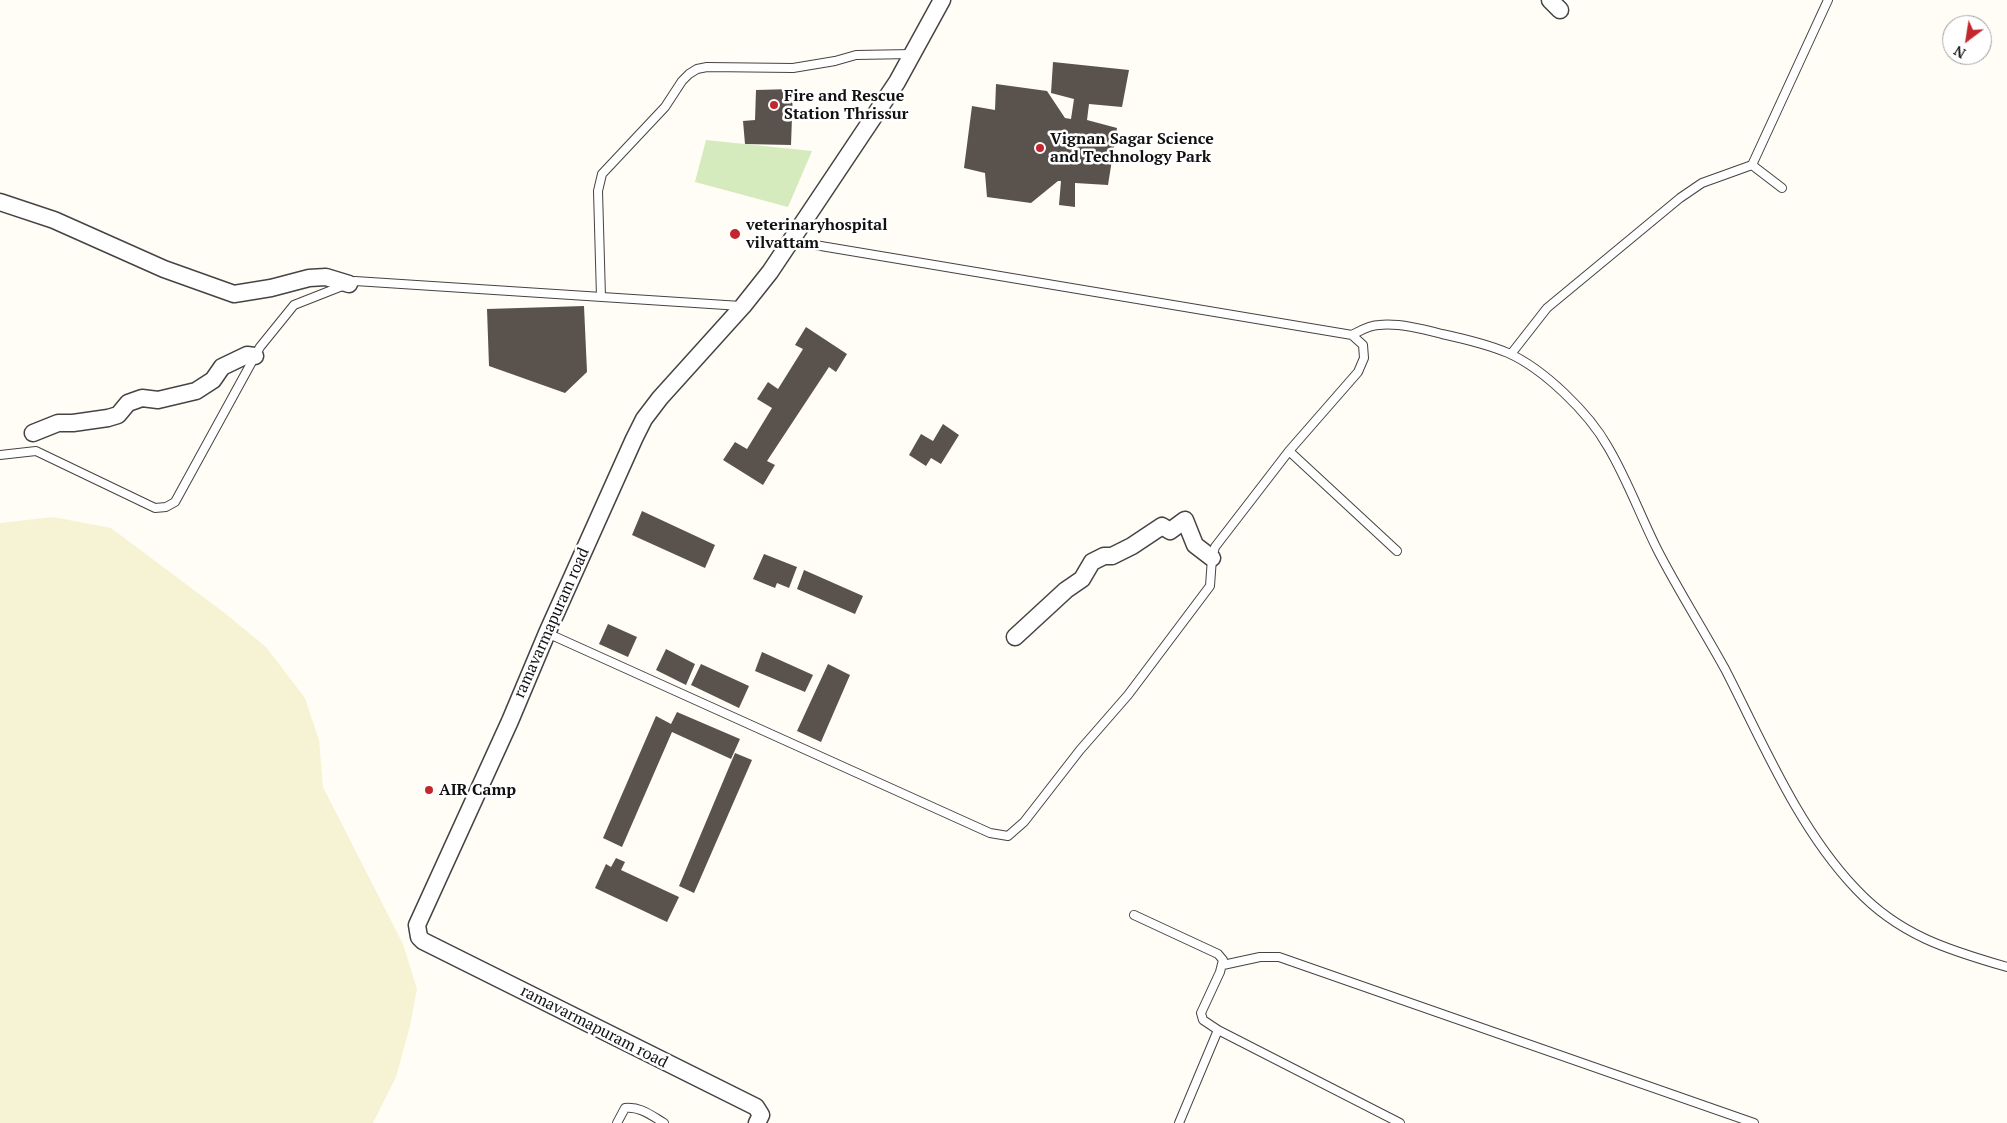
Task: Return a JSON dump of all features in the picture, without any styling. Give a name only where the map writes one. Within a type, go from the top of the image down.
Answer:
[{"type":"street","name":"ramavarmapuram road","points":[[757,1123],[761,1115],[756,1107],[423,941],[417,924],[510,721],[546,633],[644,419],[660,398],[743,306],[770,272],[897,82],[942,0]]},
{"type":"street","points":[[0,202],[54,220],[164,269],[234,294],[271,288],[310,278],[326,277],[349,284]]},
{"type":"street","points":[[33,433],[58,422],[73,423],[108,418],[118,414],[128,403],[142,398],[158,400],[196,391],[213,380],[222,368],[242,357],[255,356]]},
{"type":"street","points":[[1015,637],[1066,590],[1082,580],[1092,562],[1104,556],[1112,556],[1132,546],[1162,526],[1170,532],[1185,520],[1195,545],[1212,558]]},
{"type":"lane","points":[[1511,354],[1547,308],[1680,198],[1702,182],[1752,165],[1828,0]]},
{"type":"lane","points":[[601,297],[599,181],[602,174],[665,107],[682,81],[689,74],[707,67],[793,68],[835,61],[856,55],[912,54]]},
{"type":"lane","points":[[1752,165],[1782,188]]},
{"type":"lane","points":[[546,633],[990,832],[1008,836],[1024,822],[1080,750],[1128,695],[1210,586],[1212,558],[1215,547],[1289,452],[1358,372],[1364,358],[1363,345],[1352,335],[790,241]]},
{"type":"lane","points":[[0,455],[36,451],[155,508],[166,507],[175,502],[255,356],[294,305],[355,281],[743,306]]},
{"type":"lane","points":[[1352,335],[1379,324],[1417,328],[1479,342],[1511,354],[1533,367],[1572,399],[1607,444],[1632,493],[1657,549],[1708,637],[1804,823],[1855,888],[1877,909],[1904,929],[1940,947],[2007,967]]},
{"type":"lane","points":[[1289,452],[1397,551]]},
{"type":"lane","points":[[1134,915],[1218,954],[1223,960],[1201,1012],[1203,1020],[1218,1030],[1400,1123]]},
{"type":"lane","points":[[1222,965],[1260,957],[1279,957],[1754,1123]]},
{"type":"lane","points":[[1179,1123],[1218,1030]]},
{"type":"lane","points":[[617,1123],[626,1108],[632,1107],[664,1123]]},
{"type":"shaded area","points":[[53,517],[111,528],[226,614],[266,647],[305,698],[319,740],[323,787],[403,944],[417,989],[410,1026],[396,1077],[373,1123],[0,1123],[0,523]]},
{"type":"green space","points":[[706,140],[812,151],[788,207],[695,182]]},
{"type":"building","name":"Vignan Sagar Science and Technology Park","points":[[1053,62],[1129,70],[1122,107],[1089,104],[1087,120],[1117,128],[1108,185],[1075,183],[1075,207],[1059,205],[1061,181],[1058,181],[1031,203],[987,197],[985,173],[964,168],[972,106],[995,110],[996,84],[1047,91],[1065,118],[1071,119],[1074,99],[1051,93]]},
{"type":"building","name":"Fire and Rescue Station Thrissur","points":[[793,89],[791,145],[745,144],[743,121],[755,120],[756,90]]},
{"type":"building","points":[[584,306],[587,372],[565,393],[489,366],[487,309]]},
{"type":"building","points":[[806,327],[847,354],[836,372],[829,367],[767,461],[775,465],[763,485],[723,460],[735,442],[747,449],[772,408],[757,399],[768,382],[778,389],[803,349],[795,345]]},
{"type":"building","points":[[943,424],[959,435],[941,464],[931,458],[926,466],[909,455],[921,434],[933,441]]},
{"type":"building","points":[[642,511],[715,545],[705,568],[632,535]]},
{"type":"building","points":[[764,554],[797,567],[789,588],[777,583],[775,588],[753,579]]},
{"type":"building","points":[[804,570],[863,596],[855,614],[797,589]]},
{"type":"building","points":[[608,624],[637,637],[628,657],[599,644]]},
{"type":"building","points":[[666,649],[695,664],[686,685],[656,670]]},
{"type":"building","points":[[762,652],[813,675],[805,692],[755,671]]},
{"type":"building","points":[[701,664],[749,686],[739,708],[691,685]]},
{"type":"building","points":[[828,664],[850,675],[821,742],[797,731]]},
{"type":"building","points":[[677,712],[740,739],[731,759],[672,732],[622,847],[603,838],[656,716],[671,724]]},
{"type":"building","points":[[735,753],[752,760],[694,893],[679,886]]},
{"type":"building","points":[[616,858],[625,862],[621,870],[679,897],[667,922],[595,888],[606,864],[611,867]]},
{"type":"place","name":"Fire and Rescue Station Thrissur","points":[[774,105]]},
{"type":"place","name":"Vignan Sagar Science and Technology Park","points":[[1040,148]]},
{"type":"place","name":"veterinaryhospital vilvattam","points":[[735,234]]},
{"type":"place","name":"AIR Camp","points":[[429,790]]}]
